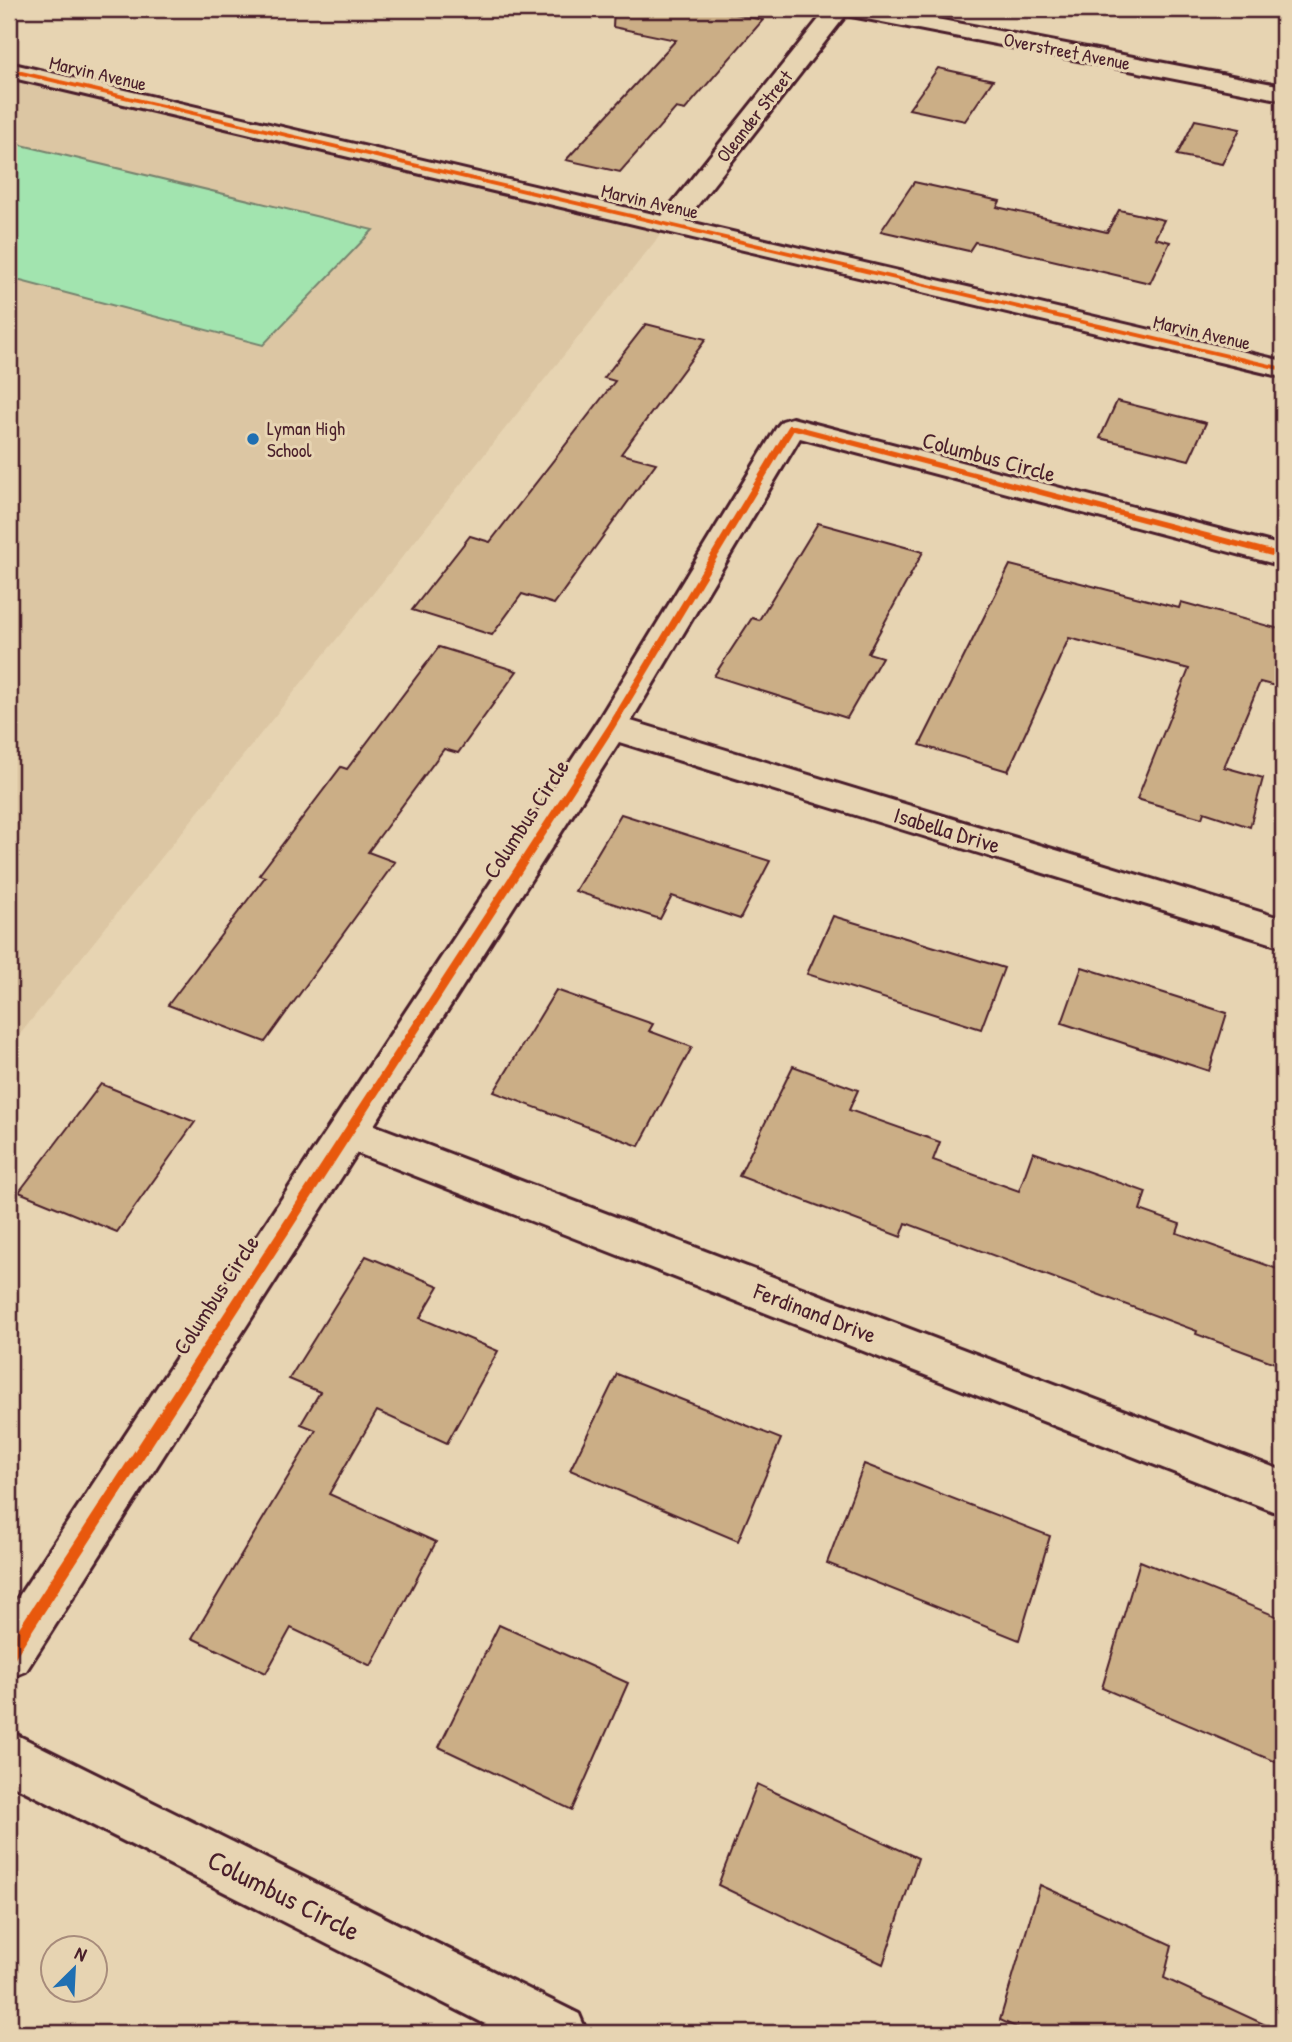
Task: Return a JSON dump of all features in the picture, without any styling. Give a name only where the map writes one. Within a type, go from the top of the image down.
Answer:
[{"type":"street","name":"Oleander Street","points":[[669,224],[839,9]]},
{"type":"street","name":"Overstreet Avenue","points":[[851,9],[1283,93]]},
{"type":"street","name":"Marvin Avenue","points":[[9,70],[1283,369]]},
{"type":"street","name":"Columbus Circle","points":[[9,1654],[611,727],[792,428],[1283,556]]},
{"type":"street","name":"Isabella Drive","points":[[611,727],[1283,933]]},
{"type":"street","name":"Ferdinand Drive","points":[[347,1132],[1283,1493]]},
{"type":"street","name":"Columbus Circle","points":[[9,1756],[560,2033]]},
{"type":"shaded area","name":"Lyman High School","points":[[9,70],[669,224],[9,1048]]},
{"type":"green space","points":[[9,142],[373,230],[263,345],[9,278]]},
{"type":"building","points":[[614,9],[710,9],[763,20],[685,110],[676,108],[620,172],[566,160],[676,40],[613,27]]},
{"type":"building","points":[[938,68],[993,80],[965,121],[909,109]]},
{"type":"building","points":[[1195,120],[1240,129],[1222,164],[1177,155]]},
{"type":"building","points":[[914,182],[1000,201],[997,207],[1107,232],[1119,210],[1164,220],[1155,238],[1170,242],[1150,283],[975,242],[969,251],[881,231]]},
{"type":"building","points":[[646,324],[706,339],[621,454],[656,463],[554,604],[522,594],[492,635],[412,610],[470,536],[490,542],[615,381],[604,378]]},
{"type":"building","points":[[1117,401],[1206,423],[1189,460],[1100,438]]},
{"type":"building","points":[[818,523],[923,552],[868,653],[882,657],[847,718],[714,676],[752,618],[759,620]]},
{"type":"building","points":[[1010,565],[1179,608],[1181,602],[1283,630],[1283,688],[1260,682],[1224,767],[1263,778],[1250,827],[1204,812],[1202,818],[1137,799],[1189,669],[1069,638],[1008,771],[920,745]]},
{"type":"building","points":[[439,647],[517,671],[458,753],[444,749],[368,852],[395,862],[265,1042],[168,1005],[265,877],[259,875],[341,767],[347,769]]},
{"type":"building","points":[[621,814],[770,861],[740,919],[672,896],[660,919],[575,891]]},
{"type":"building","points":[[833,916],[1004,968],[981,1029],[807,974]]},
{"type":"building","points":[[1082,967],[1227,1013],[1209,1071],[1062,1023]]},
{"type":"building","points":[[556,990],[653,1024],[649,1031],[692,1047],[639,1146],[494,1092]]},
{"type":"building","points":[[793,1066],[858,1090],[849,1110],[940,1142],[933,1160],[1019,1191],[1033,1152],[1146,1192],[1140,1210],[1180,1224],[1177,1233],[1283,1271],[1283,1366],[1196,1334],[1197,1331],[906,1223],[901,1237],[739,1176]]},
{"type":"building","points":[[101,1084],[195,1122],[117,1232],[19,1192]]},
{"type":"building","points":[[366,1256],[439,1286],[420,1318],[498,1351],[447,1443],[377,1411],[329,1494],[436,1542],[371,1666],[291,1628],[266,1673],[192,1638],[316,1430],[301,1424],[320,1392],[289,1379]]},
{"type":"building","points":[[617,1374],[781,1439],[738,1541],[570,1470]]},
{"type":"building","points":[[864,1464],[1050,1536],[1019,1640],[827,1563]]},
{"type":"building","points":[[1140,1561],[1283,1619],[1283,1765],[1102,1688]]},
{"type":"building","points":[[499,1625],[628,1683],[572,1810],[439,1747]]},
{"type":"building","points":[[757,1784],[918,1858],[883,1964],[718,1885]]},
{"type":"building","points":[[1040,1885],[1172,1945],[1164,1978],[1283,2033],[1029,2033],[1000,2020]]},
{"type":"cycle path","points":[[9,70],[1283,369]]},
{"type":"cycle path","points":[[9,1654],[611,727],[792,427],[1283,556]]},
{"type":"place","name":"Lyman High School","points":[[253,439]]}]
